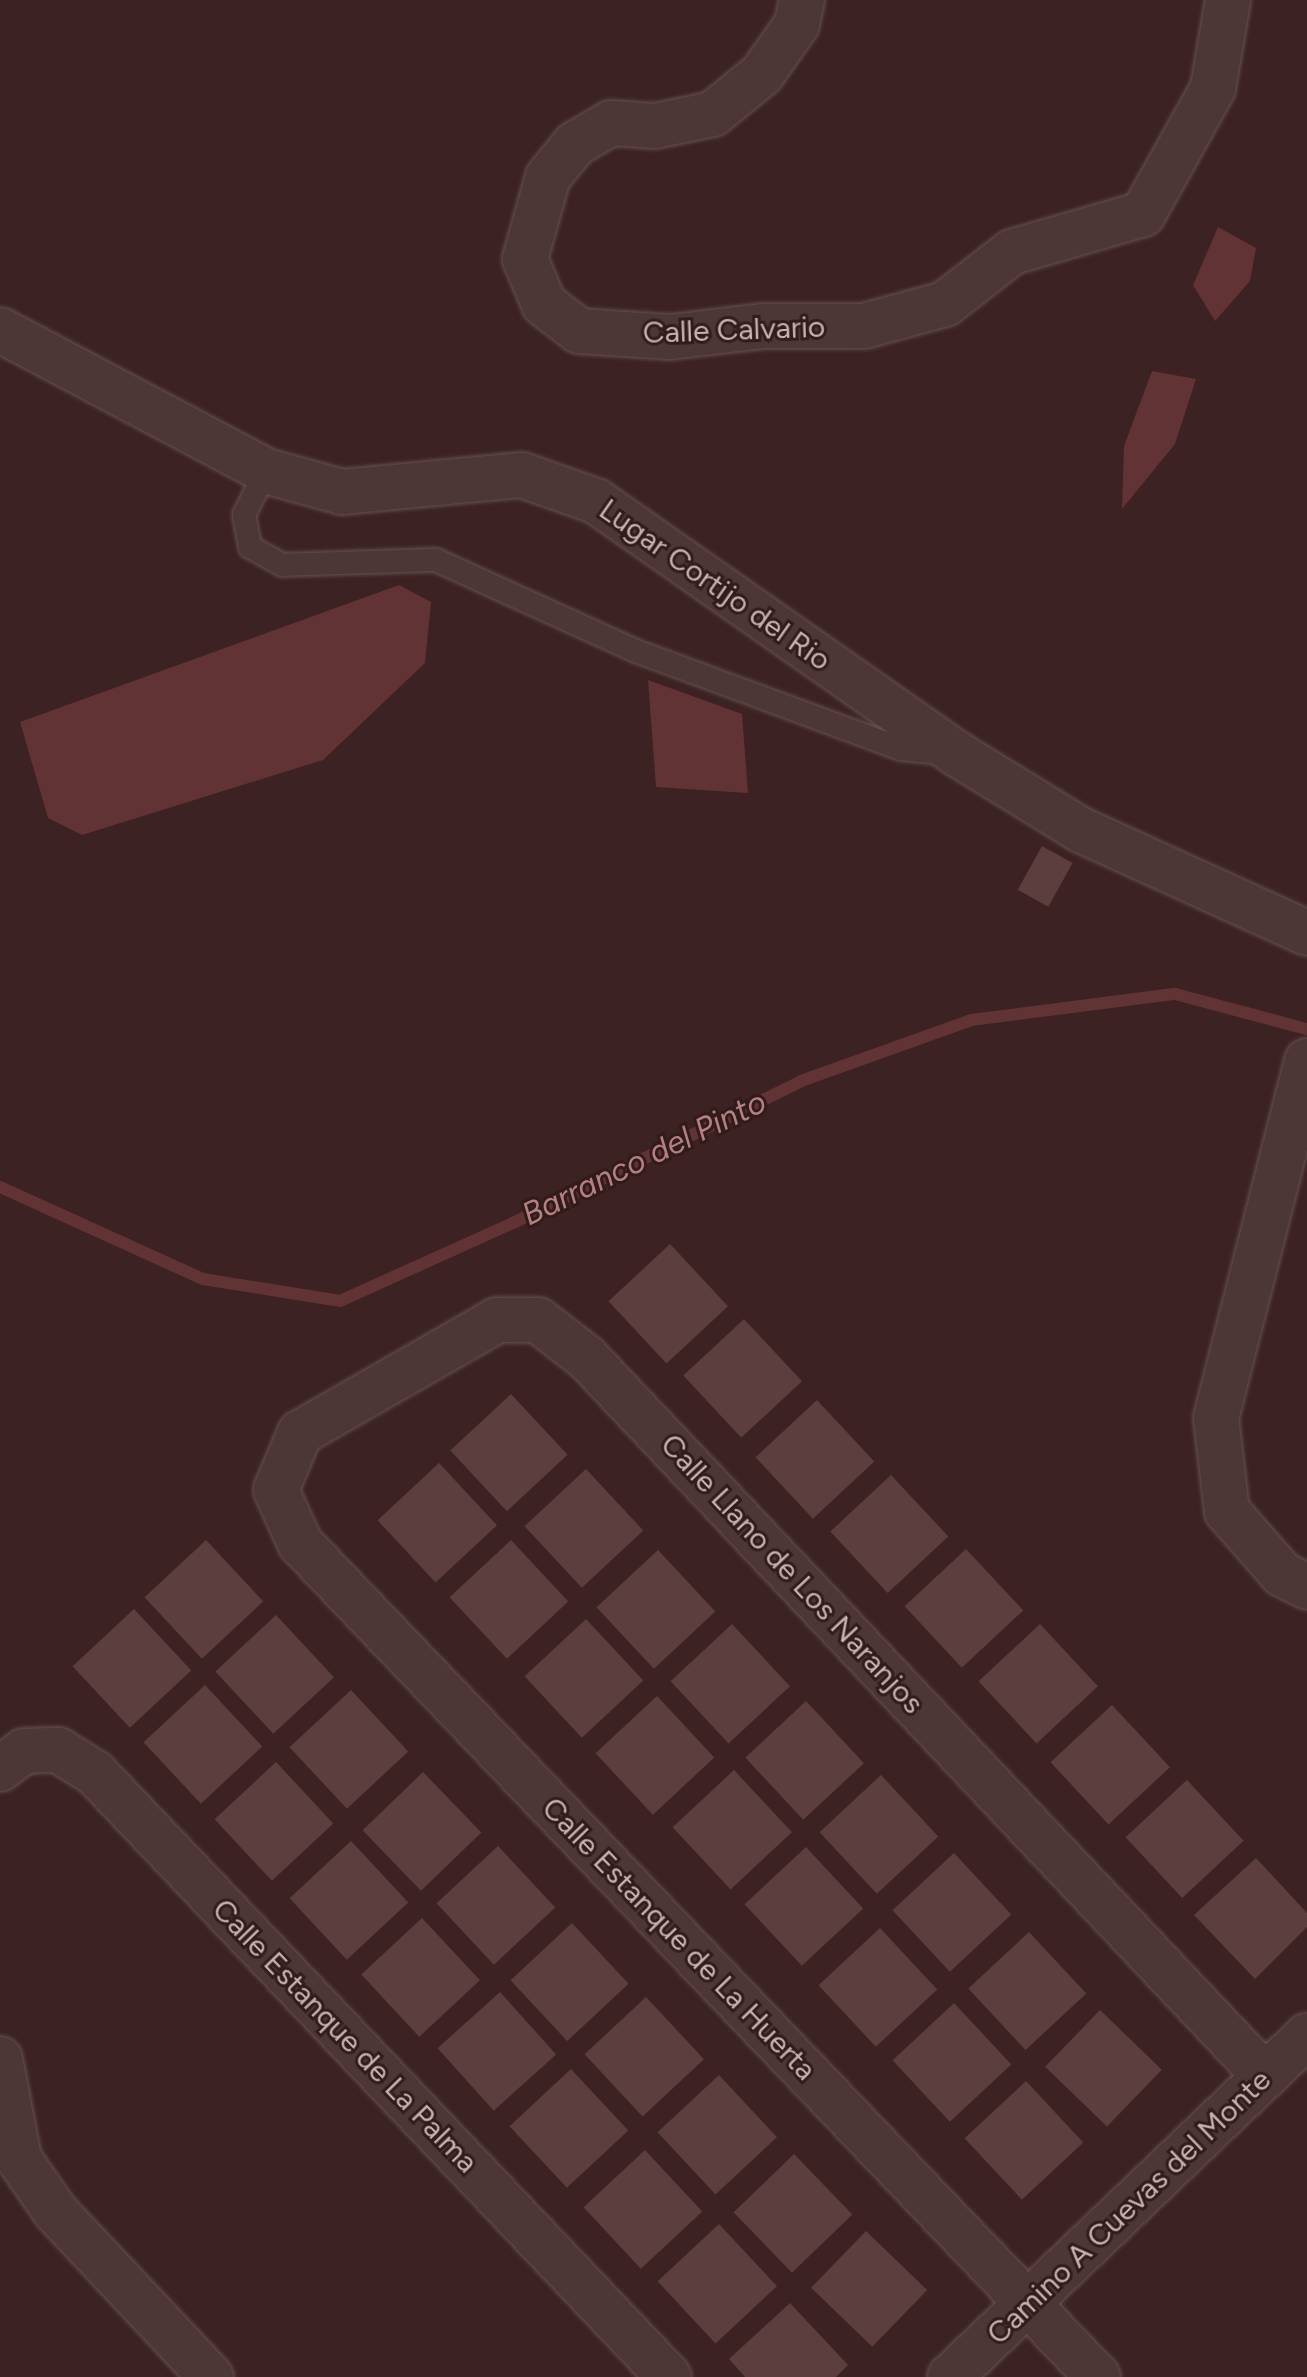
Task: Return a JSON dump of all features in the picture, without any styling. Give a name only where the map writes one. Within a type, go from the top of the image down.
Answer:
[{"type":"street","name":"Calle Calvario","points":[[802,0],[797,24],[762,74],[713,114],[655,126],[611,123],[575,144],[548,177],[525,259],[544,304],[579,331],[670,337],[764,326],[864,326],[945,304],[1012,252],[1143,214],[1213,88],[1228,0]]},
{"type":"street","name":"Lugar Cortijo del Rio","points":[[0,330],[266,471],[342,492],[522,475],[596,501],[959,755],[1081,830],[1307,933]]},
{"type":"street","points":[[1307,1061],[1216,1418],[1227,1511],[1282,1574],[1307,1587]]},
{"type":"street","name":"Calle Llano de Los Naranjos","points":[[276,1490],[300,1433],[497,1320],[538,1320],[587,1358],[1265,2076]]},
{"type":"street","name":"Calle Estanque de La Huerta","points":[[276,1490],[300,1543],[1098,2377]]},
{"type":"street","name":"Calle Estanque de La Palma","points":[[0,1769],[24,1751],[58,1750],[95,1773],[669,2377]]},
{"type":"street","name":"Camino A Cuevas del Monte","points":[[950,2377],[1307,2036]]},
{"type":"street","points":[[0,2059],[19,2159],[55,2211],[211,2377]]},
{"type":"lane","points":[[266,471],[244,515],[250,547],[283,565],[436,560],[665,662],[901,749],[959,755]]},
{"type":"shaded area","points":[[1218,227],[1256,248],[1250,281],[1215,321],[1193,285]]},
{"type":"shaded area","points":[[1152,371],[1196,379],[1175,444],[1122,509],[1124,446]]},
{"type":"shaded area","points":[[399,585],[431,602],[425,663],[323,760],[82,835],[48,818],[20,722]]},
{"type":"shaded area","points":[[648,680],[742,714],[748,793],[656,787]]},
{"type":"building","points":[[1042,846],[1073,863],[1048,907],[1018,890]]},
{"type":"building","points":[[670,1244],[728,1306],[667,1363],[609,1301]]},
{"type":"building","points":[[744,1319],[802,1381],[741,1438],[683,1376]]},
{"type":"building","points":[[511,1394],[568,1455],[507,1511],[450,1451]]},
{"type":"building","points":[[817,1400],[874,1461],[813,1519],[756,1457]]},
{"type":"building","points":[[439,1463],[497,1525],[436,1582],[378,1520]]},
{"type":"building","points":[[586,1469],[643,1530],[582,1588],[525,1526]]},
{"type":"building","points":[[891,1475],[948,1536],[888,1593],[830,1532]]},
{"type":"building","points":[[206,1540],[263,1601],[202,1659],[145,1597]]},
{"type":"building","points":[[511,1540],[568,1601],[507,1659],[450,1597]]},
{"type":"building","points":[[966,1549],[1023,1610],[962,1668],[905,1606]]},
{"type":"building","points":[[658,1550],[715,1611],[654,1669],[597,1607]]},
{"type":"building","points":[[134,1609],[191,1670],[130,1728],[73,1666]]},
{"type":"building","points":[[276,1615],[334,1677],[273,1734],[215,1672]]},
{"type":"building","points":[[586,1619],[643,1680],[582,1738],[525,1676]]},
{"type":"building","points":[[732,1624],[790,1686],[729,1743],[671,1681]]},
{"type":"building","points":[[1040,1624],[1098,1686],[1037,1743],[979,1681]]},
{"type":"building","points":[[205,1685],[262,1746],[201,1804],[144,1742]]},
{"type":"building","points":[[351,1690],[408,1751],[347,1809],[290,1747]]},
{"type":"building","points":[[657,1696],[714,1757],[653,1815],[596,1753]]},
{"type":"building","points":[[806,1701],[864,1763],[803,1820],[745,1758]]},
{"type":"building","points":[[1112,1705],[1170,1767],[1109,1824],[1051,1762]]},
{"type":"building","points":[[276,1762],[333,1823],[272,1881],[215,1819]]},
{"type":"building","points":[[734,1770],[792,1832],[731,1889],[673,1827]]},
{"type":"building","points":[[423,1772],[481,1832],[421,1891],[363,1830]]},
{"type":"building","points":[[881,1775],[938,1836],[877,1894],[820,1832]]},
{"type":"building","points":[[1187,1780],[1244,1841],[1182,1898],[1126,1837]]},
{"type":"building","points":[[351,1841],[408,1902],[347,1960],[290,1898]]},
{"type":"building","points":[[498,1846],[555,1907],[494,1965],[437,1903]]},
{"type":"building","points":[[806,1847],[863,1908],[802,1966],[745,1904]]},
{"type":"building","points":[[954,1853],[1011,1914],[950,1972],[893,1910]]},
{"type":"building","points":[[1256,1858],[1307,1913],[1307,1927],[1255,1979],[1194,1915]]},
{"type":"building","points":[[422,1918],[480,1980],[419,2037],[361,1975]]},
{"type":"building","points":[[572,1923],[629,1984],[567,2041],[511,1980]]},
{"type":"building","points":[[880,1928],[937,1989],[876,2047],[819,1985]]},
{"type":"building","points":[[1029,1932],[1086,1993],[1026,2050],[968,1989]]},
{"type":"building","points":[[500,1992],[556,2054],[494,2111],[438,2048]]},
{"type":"building","points":[[646,1997],[704,2059],[643,2116],[585,2054]]},
{"type":"building","points":[[954,2003],[1011,2064],[950,2122],[893,2060]]},
{"type":"building","points":[[1100,2010],[1162,2070],[1107,2127],[1045,2067]]},
{"type":"building","points":[[571,2069],[628,2130],[567,2188],[510,2126]]},
{"type":"building","points":[[719,2075],[777,2137],[716,2194],[658,2132]]},
{"type":"building","points":[[1026,2081],[1083,2142],[1022,2200],[965,2138]]},
{"type":"building","points":[[645,2150],[702,2211],[641,2269],[584,2207]]},
{"type":"building","points":[[794,2154],[852,2214],[792,2273],[734,2212]]},
{"type":"building","points":[[719,2224],[777,2286],[716,2343],[658,2281]]},
{"type":"building","points":[[866,2231],[927,2290],[872,2347],[811,2288]]},
{"type":"building","points":[[790,2303],[848,2365],[836,2377],[745,2377],[729,2359]]},
{"type":"waterway","name":"Barranco del Pinto","points":[[0,1187],[203,1279],[340,1301],[513,1223],[801,1081],[971,1020],[1175,994],[1307,1029]]}]
